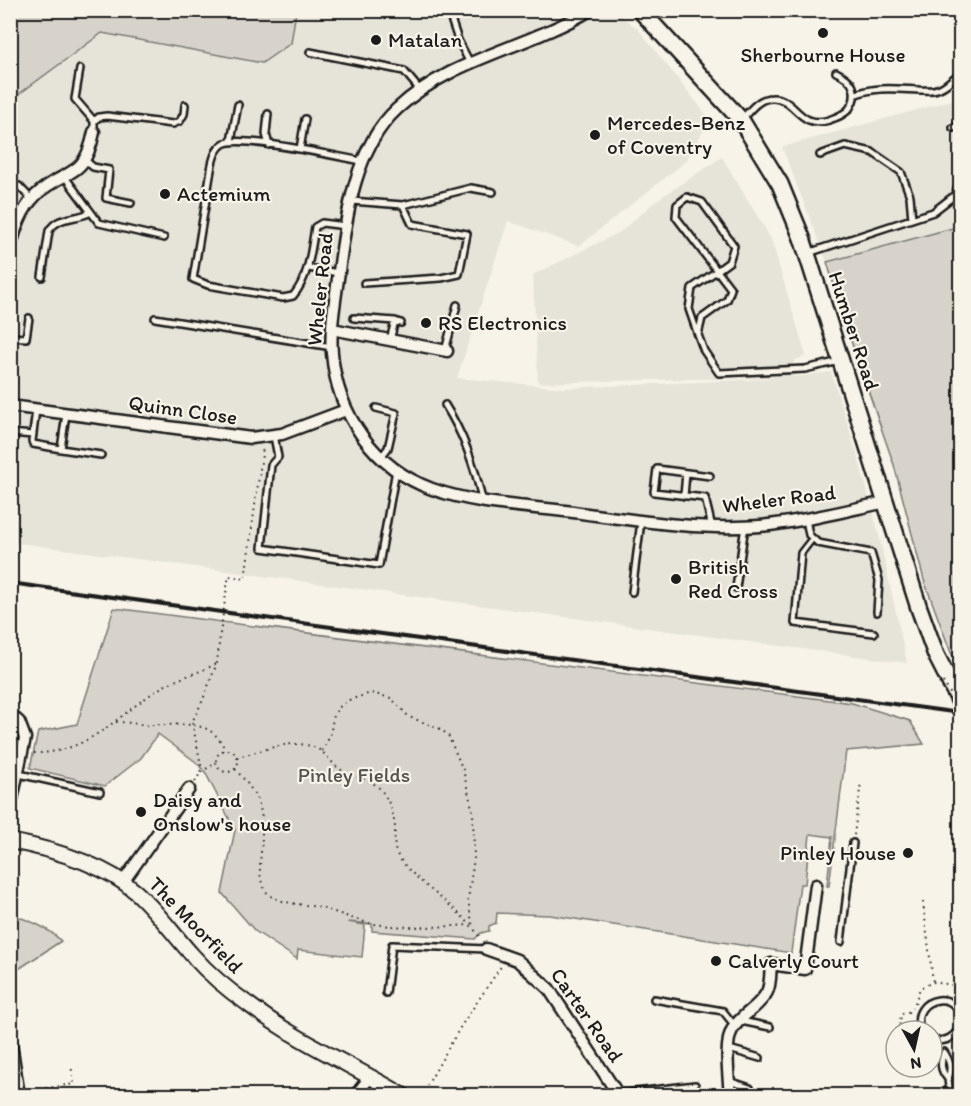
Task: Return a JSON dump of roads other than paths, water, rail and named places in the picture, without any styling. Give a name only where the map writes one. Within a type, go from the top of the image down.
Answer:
[{"type":"main road","name":"Humber Road","points":[[640,10],[741,120],[780,184],[807,254],[943,682],[960,702]]},
{"type":"street","name":"Wheler Road","points":[[590,10],[573,21],[531,40],[440,77],[394,112],[378,134],[364,162],[351,201],[332,329],[336,376],[346,410],[363,439],[396,470],[431,489],[482,500],[641,520],[712,526],[745,526],[806,519],[886,502]]},
{"type":"street","points":[[10,249],[15,228],[25,208],[37,194],[83,165],[90,151],[94,132]]},
{"type":"street","points":[[332,329],[446,351]]},
{"type":"street","name":"Quinn Close","points":[[10,406],[236,437],[269,437],[346,410]]},
{"type":"street","points":[[10,714],[25,738],[23,753],[14,773],[10,809]]},
{"type":"street","points":[[123,882],[189,789]]},
{"type":"street","name":"The Moorfield","points":[[10,841],[44,848],[71,857],[123,882],[153,909],[207,971],[245,1003],[294,1037],[404,1095]]},
{"type":"street","points":[[730,1095],[731,1032],[737,1023],[759,1003],[768,990],[771,964],[805,969],[816,885]]},
{"type":"street","name":"Carter Road","points":[[486,949],[518,960],[549,989],[618,1095]]},
{"type":"street","points":[[10,1036],[19,1094]]},
{"type":"street","points":[[355,1095],[371,1076]]},
{"type":"lane","points":[[448,10],[458,40],[470,63]]},
{"type":"lane","points":[[310,52],[404,71],[420,90]]},
{"type":"lane","points":[[80,69],[75,99],[94,121],[94,132]]},
{"type":"lane","points":[[741,120],[758,102],[772,98],[785,102],[809,122],[825,121],[845,113],[854,102],[854,95],[851,82],[836,72]]},
{"type":"lane","points":[[854,95],[881,88],[935,90],[960,74]]},
{"type":"lane","points":[[94,121],[99,117],[107,116],[172,124],[180,121],[185,105]]},
{"type":"lane","points":[[231,141],[238,105]]},
{"type":"lane","points":[[268,114],[266,134],[269,145]]},
{"type":"lane","points":[[300,148],[305,119]]},
{"type":"lane","points":[[953,128],[960,124]]},
{"type":"lane","points":[[346,226],[322,223],[317,225],[308,268],[298,291],[293,296],[283,298],[208,285],[193,279],[216,150],[231,141],[300,148],[364,162]]},
{"type":"lane","points":[[820,154],[845,146],[872,152],[901,172],[910,196],[912,219]]},
{"type":"lane","points":[[85,160],[93,167],[109,170],[106,198],[130,202]]},
{"type":"lane","points":[[65,177],[99,223],[164,238]]},
{"type":"lane","points":[[807,254],[933,212],[955,195],[960,182]]},
{"type":"lane","points":[[10,183],[19,186],[32,200]]},
{"type":"lane","points":[[351,201],[403,205],[471,188],[493,192]]},
{"type":"lane","points":[[698,335],[702,318],[727,300],[731,289],[718,270],[676,217],[677,205],[687,197],[702,202],[734,246],[729,262],[718,270],[692,288],[689,309],[698,335],[704,351],[719,373],[806,369],[841,361]]},
{"type":"lane","points":[[364,283],[441,278],[459,274],[466,234],[412,224],[403,205]]},
{"type":"lane","points":[[42,277],[49,231],[52,226],[66,218],[82,217],[91,212]]},
{"type":"lane","points":[[308,268],[339,273]]},
{"type":"lane","points":[[446,351],[458,305]]},
{"type":"lane","points":[[10,337],[26,338],[29,318]]},
{"type":"lane","points":[[155,318],[332,347]]},
{"type":"lane","points":[[354,318],[401,323]]},
{"type":"lane","points":[[390,340],[395,321]]},
{"type":"lane","points":[[445,405],[466,445],[482,500]]},
{"type":"lane","points":[[375,408],[396,413],[388,448],[381,457]]},
{"type":"lane","points":[[36,410],[33,444],[101,455]]},
{"type":"lane","points":[[61,448],[66,414]]},
{"type":"lane","points":[[10,432],[33,435]]},
{"type":"lane","points":[[269,437],[278,457],[271,465],[262,548],[379,565],[396,470]]},
{"type":"lane","points":[[710,476],[657,469],[654,492],[705,498],[712,526]]},
{"type":"lane","points":[[684,496],[687,473]]},
{"type":"lane","points":[[806,519],[812,539],[818,543],[871,553],[879,580],[877,612]]},
{"type":"lane","points":[[632,592],[641,520]]},
{"type":"lane","points":[[736,588],[745,526]]},
{"type":"lane","points":[[812,539],[801,553],[795,623],[873,633]]},
{"type":"lane","points":[[14,773],[100,792]]},
{"type":"lane","points":[[841,942],[853,843]]},
{"type":"lane","points":[[386,993],[392,945],[486,949]]},
{"type":"lane","points":[[654,999],[723,1011],[737,1023],[770,1027]]},
{"type":"lane","points":[[918,1019],[924,1006],[934,1000],[948,1002],[957,1010],[960,1021],[957,1032],[944,1041]]},
{"type":"lane","points":[[729,1049],[760,1058]]},
{"type":"lane","points":[[944,1074],[948,1078],[950,1095]]},
{"type":"lane","points":[[729,1081],[750,1088]]},
{"type":"lane","points":[[618,1095],[694,1085]]},
{"type":"railway","points":[[10,583],[960,713]]},
{"type":"place","name":"Sherbourne House","points":[[823,33]]},
{"type":"place","name":"Matalan","points":[[376,40]]},
{"type":"place","name":"Mercedes-Benz of Coventry","points":[[595,135]]},
{"type":"place","name":"Actemium","points":[[165,194]]},
{"type":"place","name":"RS Electronics","points":[[426,323]]},
{"type":"place","name":"British Red Cross","points":[[676,579]]},
{"type":"place","name":"Daisy and Onslow's house","points":[[141,812]]},
{"type":"place","name":"Pinley House","points":[[908,853]]},
{"type":"place","name":"Calverly Court","points":[[716,961]]},
{"type":"park label","name":"Pinley Fields","points":[[354,775]]}]
